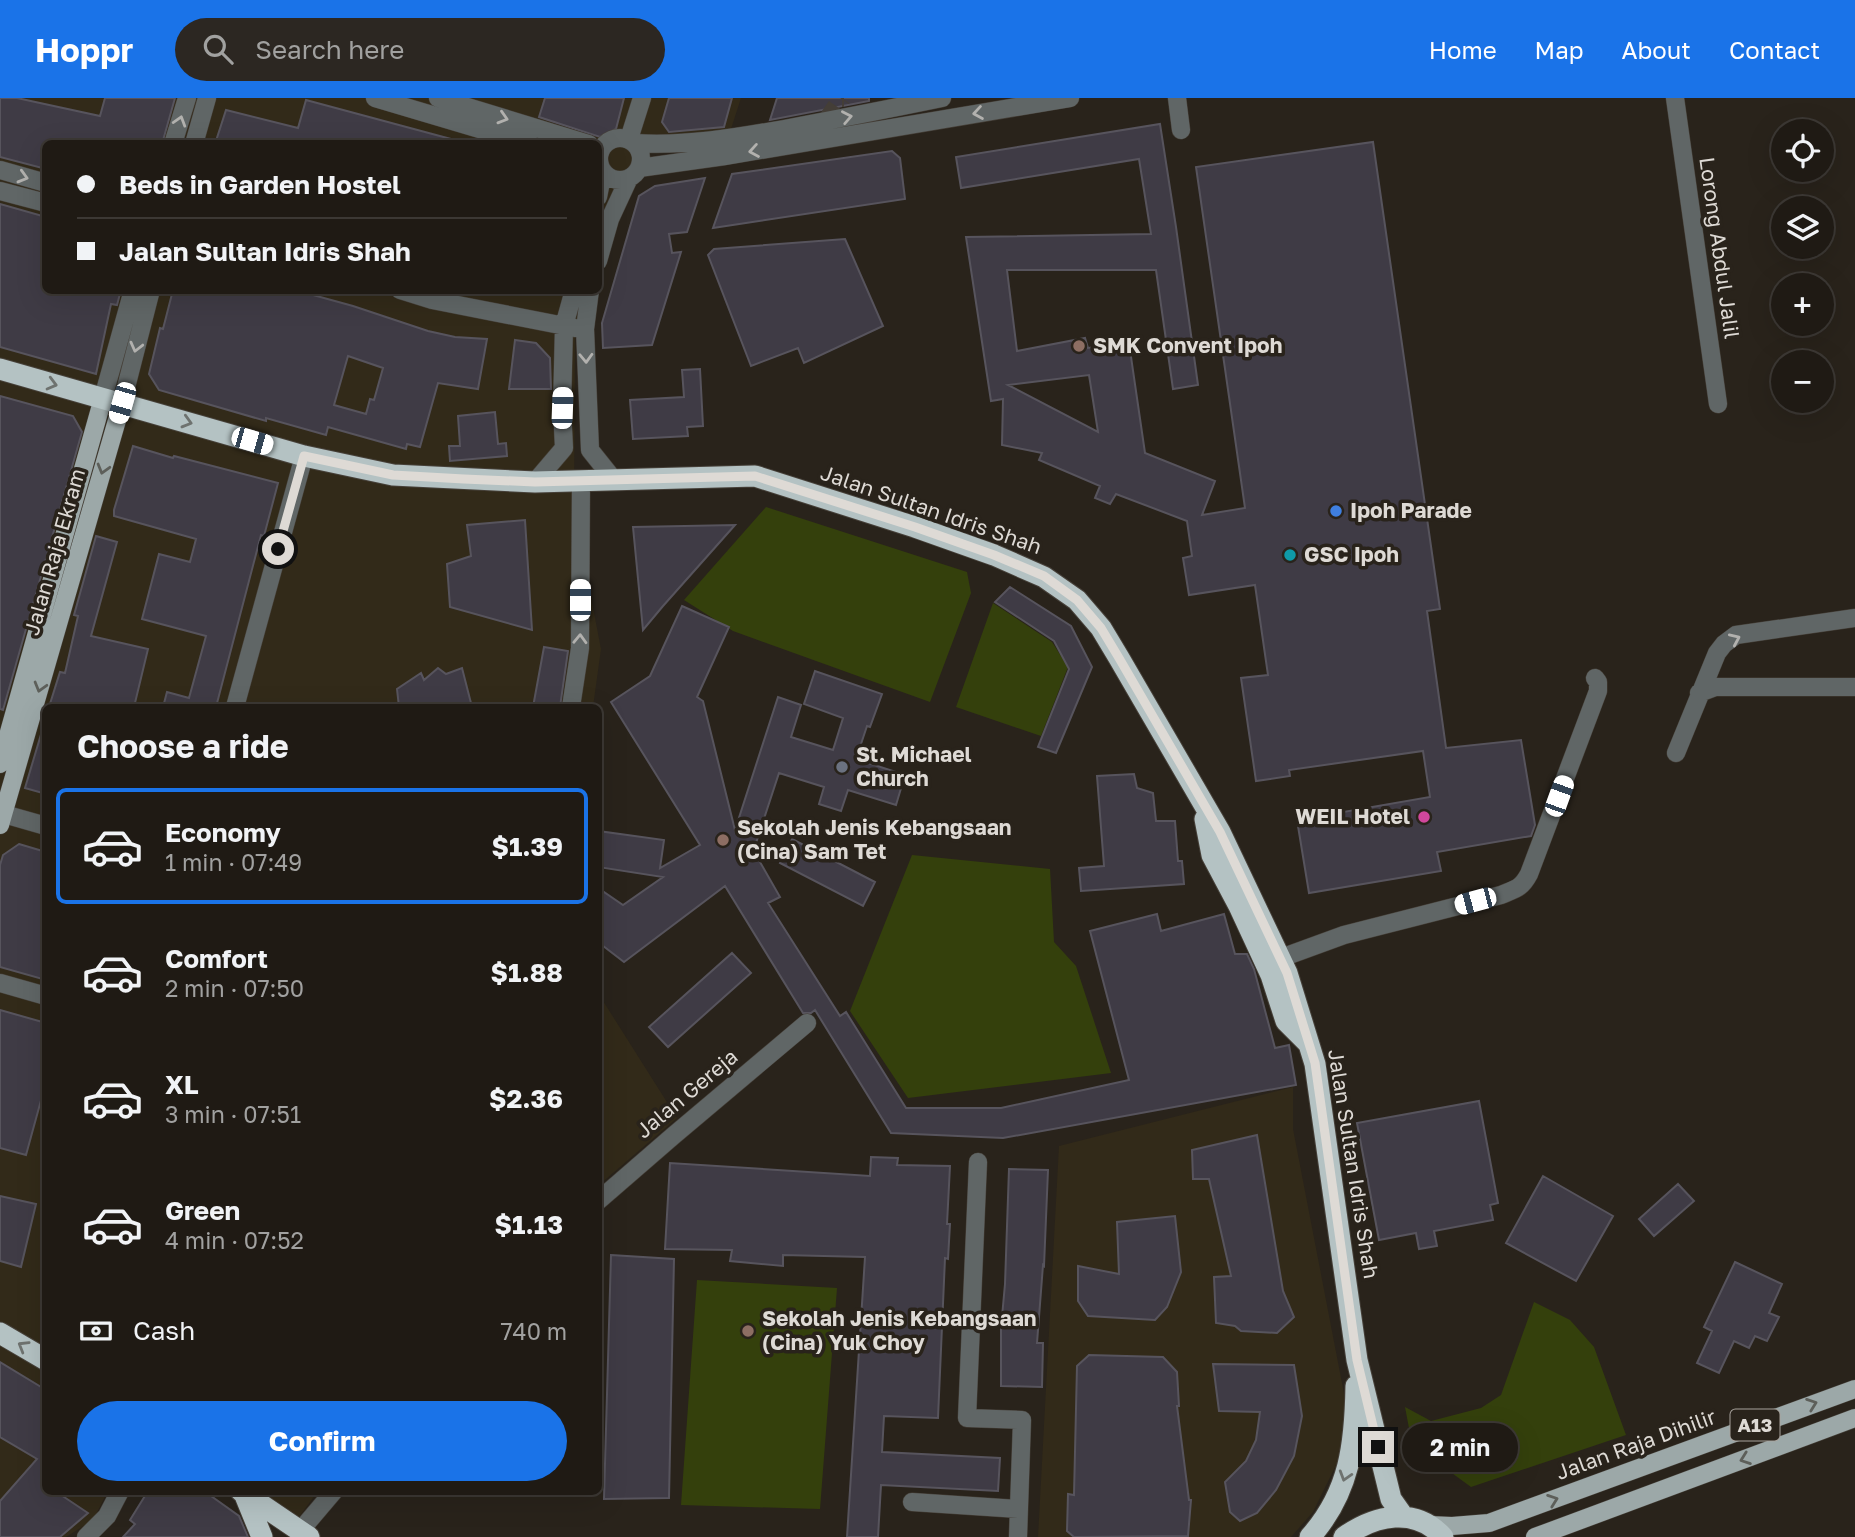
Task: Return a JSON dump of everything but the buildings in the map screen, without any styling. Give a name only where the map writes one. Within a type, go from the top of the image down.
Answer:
[{"type":"highway","name":"Jalan Sultan Idris Shah","points":[[0,369],[304,456],[393,475],[535,482],[755,476],[994,555],[1044,576],[1077,600],[1101,628],[1202,800],[1281,958],[1315,1063],[1357,1360],[1391,1499],[1404,1517]]},
{"type":"highway","points":[[1202,800],[1212,855],[1271,975],[1286,1021],[1310,1045]]},
{"type":"highway","points":[[0,1333],[42,1358]]},
{"type":"highway","points":[[1310,1537],[1328,1514],[1347,1473],[1355,1425],[1357,1360]]},
{"type":"highway","points":[[244,1495],[262,1537]]},
{"type":"highway","points":[[247,1495],[305,1534]]},
{"type":"highway","points":[[1344,1537],[1378,1519],[1404,1517],[1416,1519],[1436,1531]]},
{"type":"main road","name":"Jalan Raja Ekram","points":[[0,764],[112,400]]},
{"type":"main road","name":"Jalan Raja Ekram","points":[[1,817],[112,400]]},
{"type":"main road","name":"Jalan Raja Dihilir","points":[[1436,1531],[1489,1523],[1855,1389]]},
{"type":"main road","name":"A13","points":[[1535,1537],[1855,1418]]},
{"type":"street","points":[[174,140],[187,98]]},
{"type":"street","points":[[195,140],[207,98]]},
{"type":"street","points":[[375,98],[410,103],[518,140]]},
{"type":"street","points":[[438,98],[555,140]]},
{"type":"street","points":[[602,247],[610,219],[641,154],[632,141],[642,98]]},
{"type":"street","points":[[602,152],[611,139],[623,138],[657,144],[703,142],[942,98]]},
{"type":"street","points":[[602,160],[615,179],[725,156],[1070,98]]},
{"type":"street","points":[[1177,98],[1181,130]]},
{"type":"street","name":"Lorong Abdul Jalil","points":[[1675,98],[1718,404]]},
{"type":"street","points":[[0,170],[42,182]]},
{"type":"street","points":[[0,191],[42,202]]},
{"type":"street","name":"Jalan Raja Ekram","points":[[112,400],[132,294]]},
{"type":"street","name":"Jalan Raja Ekram","points":[[112,400],[151,294]]},
{"type":"street","points":[[413,294],[585,329]]},
{"type":"street","points":[[535,482],[564,448],[564,326],[572,294]]},
{"type":"street","points":[[589,294],[585,329],[590,450],[614,480]]},
{"type":"street","points":[[236,704],[304,456]]},
{"type":"street","points":[[571,704],[580,648],[581,480]]},
{"type":"street","points":[[1676,753],[1717,653],[1724,644],[1736,635],[1855,618]]},
{"type":"street","points":[[1281,958],[1344,936],[1500,895],[1524,884],[1598,691],[1595,678]]},
{"type":"street","points":[[1699,694],[1715,687],[1855,687]]},
{"type":"street","points":[[1,817],[42,824]]},
{"type":"street","points":[[0,983],[42,995]]},
{"type":"street","name":"Jalan Gereja","points":[[602,1198],[807,1023]]},
{"type":"street","points":[[978,1162],[967,1418],[1022,1420],[1018,1537]]},
{"type":"street","points":[[86,1537],[107,1516],[118,1495]]},
{"type":"street","points":[[305,1534],[331,1495]]},
{"type":"street","points":[[912,1502],[1019,1509]]},
{"type":"shaded area","points":[[0,98],[741,98],[731,129],[649,137],[602,262],[602,140],[42,140],[42,294],[589,294],[575,330],[574,509],[601,649],[593,704],[42,704],[42,1495],[106,1495],[93,1520],[66,1537],[0,1537]]},
{"type":"shaded area","points":[[602,999],[677,1118],[602,1182]]},
{"type":"shaded area","points":[[1293,1087],[1293,1129],[1347,1409],[1340,1457],[1313,1512],[1291,1537],[1038,1537],[1059,1146]]},
{"type":"shaded area","points":[[262,1495],[315,1495],[299,1517]]},
{"type":"green space","points":[[766,507],[967,572],[971,593],[930,702],[733,631],[684,600]]},
{"type":"green space","points":[[993,603],[1052,642],[1068,667],[1041,736],[956,707]]},
{"type":"green space","points":[[912,855],[1050,869],[1054,942],[1076,966],[1111,1073],[908,1098],[850,1011]]},
{"type":"green space","points":[[697,1280],[837,1288],[820,1509],[681,1505]]},
{"type":"green space","points":[[1534,1302],[1570,1320],[1594,1347],[1626,1435],[1471,1487],[1412,1444],[1405,1407],[1431,1421],[1481,1408],[1501,1395]]},
{"type":"tunnel","points":[[826,121],[844,98]]},
{"type":"place","name":"SMK Convent Ipoh","points":[[1079,346]]},
{"type":"place","name":"Ipoh Parade","points":[[1336,511]]},
{"type":"place","name":"GSC Ipoh","points":[[1290,555]]},
{"type":"place","name":"St. Michael Church","points":[[842,767]]},
{"type":"place","name":"WEIL Hotel","points":[[1424,817]]},
{"type":"place","name":"Sekolah Jenis Kebangsaan (Cina) Sam Tet","points":[[723,840]]},
{"type":"place","name":"Sekolah Jenis Kebangsaan (Cina) Yuk Choy","points":[[748,1331]]},
{"type":"route","points":[[278,549],[304,456],[393,475],[464,479],[535,482],[755,476],[994,555],[1044,576],[1077,600],[1101,628],[1220,832],[1287,973],[1315,1063],[1357,1360],[1378,1447]]}]
